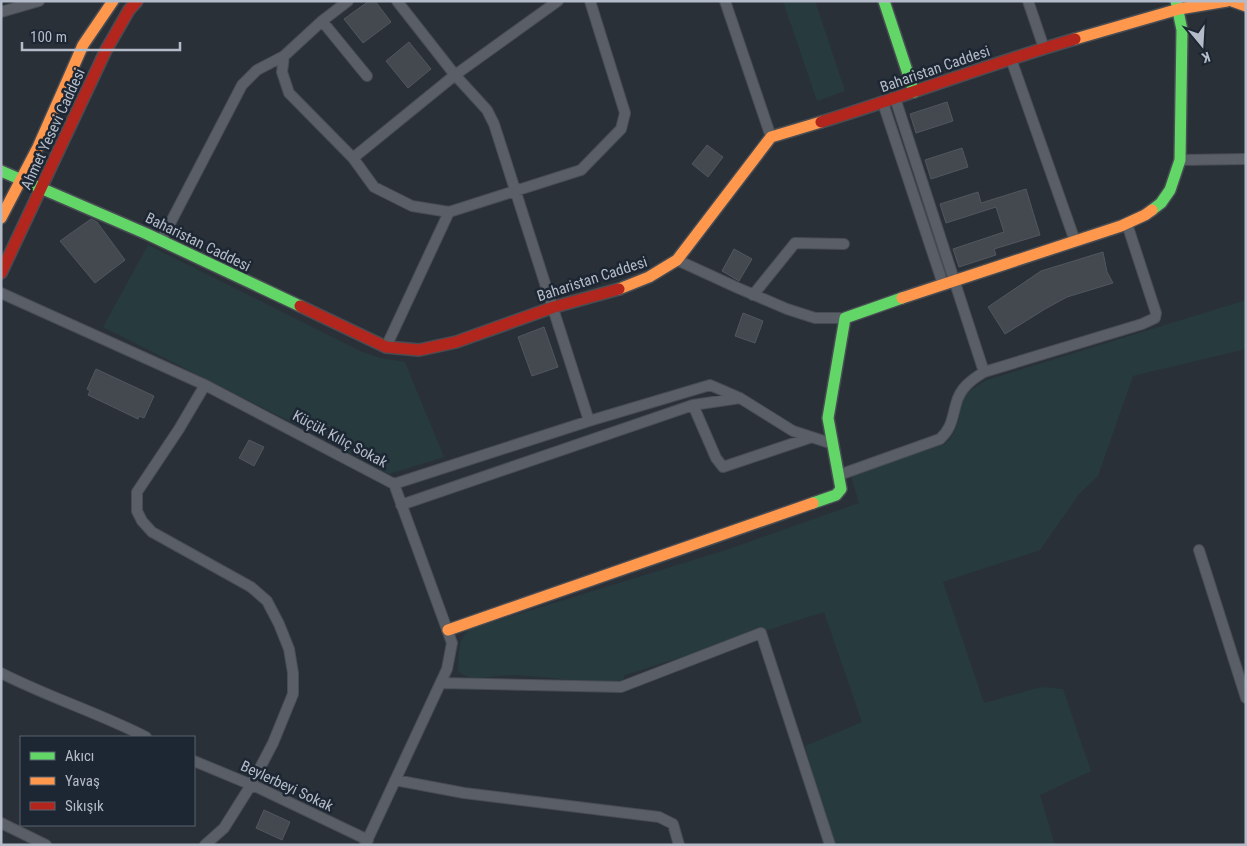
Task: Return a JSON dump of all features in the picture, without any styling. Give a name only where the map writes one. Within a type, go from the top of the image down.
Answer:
[{"type":"street","points":[[1,12],[39,1]]},
{"type":"street","name":"Ahmet Yesevi Caddesi","points":[[1,218],[38,147],[82,45],[113,1]]},
{"type":"street","name":"Ahmet Yesevi Caddesi","points":[[1,273],[106,50],[129,10],[137,1]]},
{"type":"street","points":[[161,241],[242,85],[257,70],[284,56],[322,21],[348,1]]},
{"type":"street","points":[[397,1],[455,75],[487,110],[494,124],[589,421]]},
{"type":"street","points":[[352,158],[455,75],[558,1]]},
{"type":"street","points":[[284,56],[282,72],[289,94],[352,158],[374,187],[412,206],[449,212],[581,170],[621,130],[625,113],[590,1]]},
{"type":"street","points":[[725,1],[771,137]]},
{"type":"street","points":[[884,1],[914,92]]},
{"type":"street","points":[[1028,1],[1044,48]]},
{"type":"street","name":"Baharistan Caddesi","points":[[1,171],[161,241],[386,347],[422,350],[640,281],[665,270],[677,260],[771,137],[883,103],[1177,5],[1227,1]]},
{"type":"street","points":[[1232,1],[1246,6]]},
{"type":"street","points":[[677,260],[787,309],[815,318],[845,318],[948,282],[1127,224],[1145,215],[1161,203],[1170,190],[1180,160],[1182,30],[1177,5]]},
{"type":"street","points":[[322,21],[367,76]]},
{"type":"street","points":[[1011,59],[1075,241]]},
{"type":"street","points":[[895,98],[948,282]]},
{"type":"street","points":[[883,103],[948,282],[984,372]]},
{"type":"street","points":[[1180,160],[1246,159]]},
{"type":"street","points":[[386,347],[449,212]]},
{"type":"street","points":[[839,475],[940,439],[951,426],[956,402],[964,388],[968,382],[984,372],[1142,324],[1155,318],[1156,313],[1127,224]]},
{"type":"street","points":[[753,295],[795,243],[844,244]]},
{"type":"street","name":"Küçük Kılıç Sokak","points":[[1,293],[205,385],[394,484],[452,643],[448,669],[366,842]]},
{"type":"street","points":[[448,630],[836,495],[841,489],[828,418],[845,318]]},
{"type":"street","points":[[204,845],[224,828],[251,785],[273,743],[292,694],[293,673],[289,649],[267,601],[251,587],[152,532],[142,521],[137,511],[137,492],[179,429],[205,385]]},
{"type":"street","points":[[394,484],[589,421],[710,385],[740,398],[793,430],[833,444]]},
{"type":"street","points":[[401,505],[693,405],[740,398]]},
{"type":"street","points":[[693,405],[716,458],[723,467],[812,437]]},
{"type":"street","points":[[1199,550],[1246,698]]},
{"type":"street","points":[[441,683],[621,688],[761,634],[830,845]]},
{"type":"street","points":[[1,674],[144,736]]},
{"type":"street","name":"Beylerbeyi Sokak","points":[[195,761],[251,785],[366,842]]},
{"type":"street","points":[[395,780],[464,793],[659,816],[673,824],[679,845]]},
{"type":"street","points":[[1,823],[46,845]]},
{"type":"green space","points":[[783,1],[815,1],[845,91],[817,101]]},
{"type":"green space","points":[[148,245],[360,351],[380,358],[405,362],[444,457],[389,474],[323,438],[103,327]]},
{"type":"green space","points":[[1246,300],[1246,349],[1133,376],[1098,476],[1079,494],[1040,550],[943,582],[984,703],[1041,687],[1063,689],[1091,771],[1040,795],[1055,845],[831,845],[805,746],[862,722],[824,612],[625,675],[622,683],[510,675],[476,678],[463,675],[458,671],[461,642],[470,629],[729,549],[859,503],[851,476],[945,444],[955,431],[967,394],[987,380]]},
{"type":"building","points":[[369,1],[375,1],[391,22],[363,43],[344,19]]},
{"type":"building","points":[[409,42],[431,69],[408,88],[386,61]]},
{"type":"building","points":[[947,102],[953,121],[916,133],[910,114]]},
{"type":"building","points":[[707,145],[723,157],[708,177],[692,164]]},
{"type":"building","points":[[962,148],[968,167],[931,179],[925,160]]},
{"type":"building","points":[[1026,189],[1040,235],[994,249],[996,255],[959,267],[953,249],[1004,232],[996,207],[946,223],[940,204],[978,192],[981,203]]},
{"type":"building","points":[[91,219],[97,222],[125,260],[95,283],[60,241]]},
{"type":"building","points":[[734,249],[752,259],[739,281],[722,271]]},
{"type":"building","points":[[1103,252],[1107,272],[1113,283],[1067,297],[1005,334],[988,307],[1041,271]]},
{"type":"building","points":[[743,313],[763,321],[755,343],[735,336]]},
{"type":"building","points":[[544,327],[558,367],[532,376],[518,337]]},
{"type":"building","points":[[96,369],[154,396],[144,418],[139,416],[138,419],[88,395],[90,391],[87,389]]},
{"type":"building","points":[[249,440],[264,447],[254,466],[239,458]]},
{"type":"building","points":[[264,810],[290,822],[282,840],[256,828]]},
{"type":"traffic: fast","points":[[884,1],[914,92]]},
{"type":"traffic: fast","points":[[1152,210],[1161,203],[1170,190],[1180,160],[1182,30],[1176,1]]},
{"type":"traffic: fast","points":[[1,171],[147,234],[300,306]]},
{"type":"traffic: fast","points":[[813,503],[836,495],[841,489],[828,418],[845,318],[902,298]]},
{"type":"traffic: slow","points":[[1,218],[38,147],[83,45],[113,1]]},
{"type":"traffic: slow","points":[[1075,39],[1179,9],[1227,1]]},
{"type":"traffic: slow","points":[[1232,1],[1246,6]]},
{"type":"traffic: slow","points":[[619,289],[649,277],[677,260],[771,137],[821,122]]},
{"type":"traffic: slow","points":[[902,298],[1121,226],[1152,210]]},
{"type":"traffic: slow","points":[[448,630],[813,503]]},
{"type":"traffic: jam","points":[[1,273],[106,50],[129,10],[137,1]]},
{"type":"traffic: jam","points":[[821,122],[1075,39]]},
{"type":"traffic: jam","points":[[300,306],[386,347],[419,350],[456,342],[554,307],[619,289]]}]
